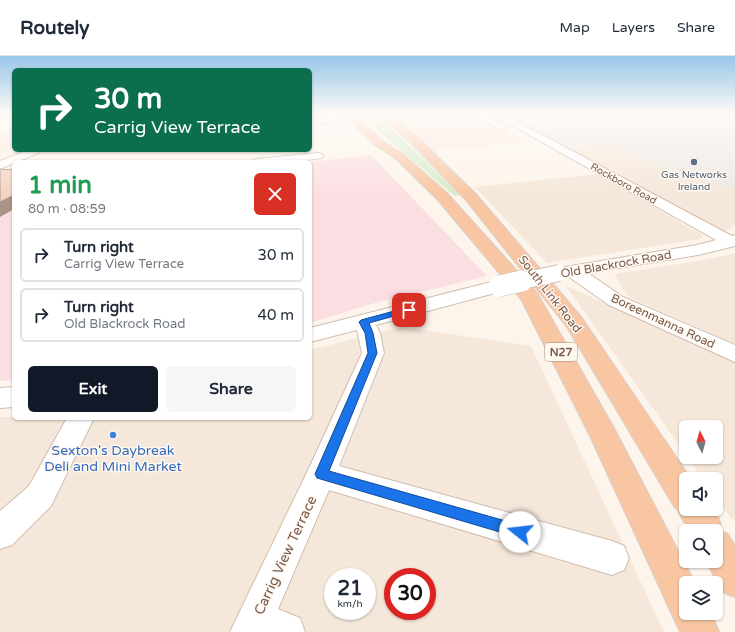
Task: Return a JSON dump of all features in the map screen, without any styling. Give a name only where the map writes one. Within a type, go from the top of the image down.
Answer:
[{"type":"highway","name":"N27","points":[[376,141],[400,157],[442,196],[530,297],[550,332],[604,436],[679,589]]},
{"type":"highway","name":"South Link Road","points":[[415,141],[470,196],[575,323],[679,487]]},
{"type":"highway","points":[[723,558],[735,579]]},
{"type":"highway","points":[[694,620],[700,632]]},
{"type":"street","name":"Rockboro Road","points":[[546,141],[733,241]]},
{"type":"street","points":[[0,165],[31,152]]},
{"type":"street","points":[[277,160],[318,156]]},
{"type":"street","points":[[0,170],[12,172]]},
{"type":"street","name":"Old Blackrock Road","points":[[312,335],[499,286],[566,272],[698,250],[733,241]]},
{"type":"street","name":"Boreenmanna Road","points":[[566,272],[616,301],[735,354]]},
{"type":"street","name":"Carrig View Terrace","points":[[264,627],[321,474],[373,353],[369,333],[364,322]]},
{"type":"street","points":[[0,398],[12,397]]},
{"type":"street","points":[[0,533],[40,496],[80,420]]},
{"type":"street","points":[[321,474],[612,558]]},
{"type":"street","points":[[723,552],[735,564]]},
{"type":"shaded area","points":[[0,141],[12,141],[12,148],[0,153]]},
{"type":"shaded area","points":[[413,141],[528,142],[424,151]]},
{"type":"shaded area","points":[[553,141],[735,141],[735,191],[701,177],[686,178],[614,144],[565,147]]},
{"type":"shaded area","points":[[614,144],[686,178],[701,177],[735,191],[735,225],[724,232],[563,148]]},
{"type":"shaded area","points":[[371,155],[487,276],[371,304],[312,322],[312,162]]},
{"type":"shaded area","points":[[597,174],[704,236],[699,239],[547,263],[475,187]]},
{"type":"shaded area","points":[[0,192],[12,193],[12,380],[0,381]]},
{"type":"shaded area","points":[[735,253],[735,344],[631,298],[622,289],[615,274],[705,260]]},
{"type":"shaded area","points":[[566,286],[735,359],[735,521],[723,508],[723,472],[698,472],[692,464],[723,464],[723,420],[679,420],[679,445]]},
{"type":"shaded area","points":[[402,327],[531,346],[664,632],[0,632],[0,417],[12,417],[12,420],[312,420],[312,350]]},
{"type":"green space","points":[[390,141],[404,141],[460,195],[455,196]]},
{"type":"building","points":[[0,169],[12,170],[12,196],[0,202]]},
{"type":"place","name":"Gas Networks Ireland","points":[[694,162]]},
{"type":"place","name":"Sexton's Daybreak Deli and Mini Market","points":[[113,435]]},
{"type":"route","points":[[409,310],[364,322],[369,333],[373,353],[321,474],[520,532]]}]
